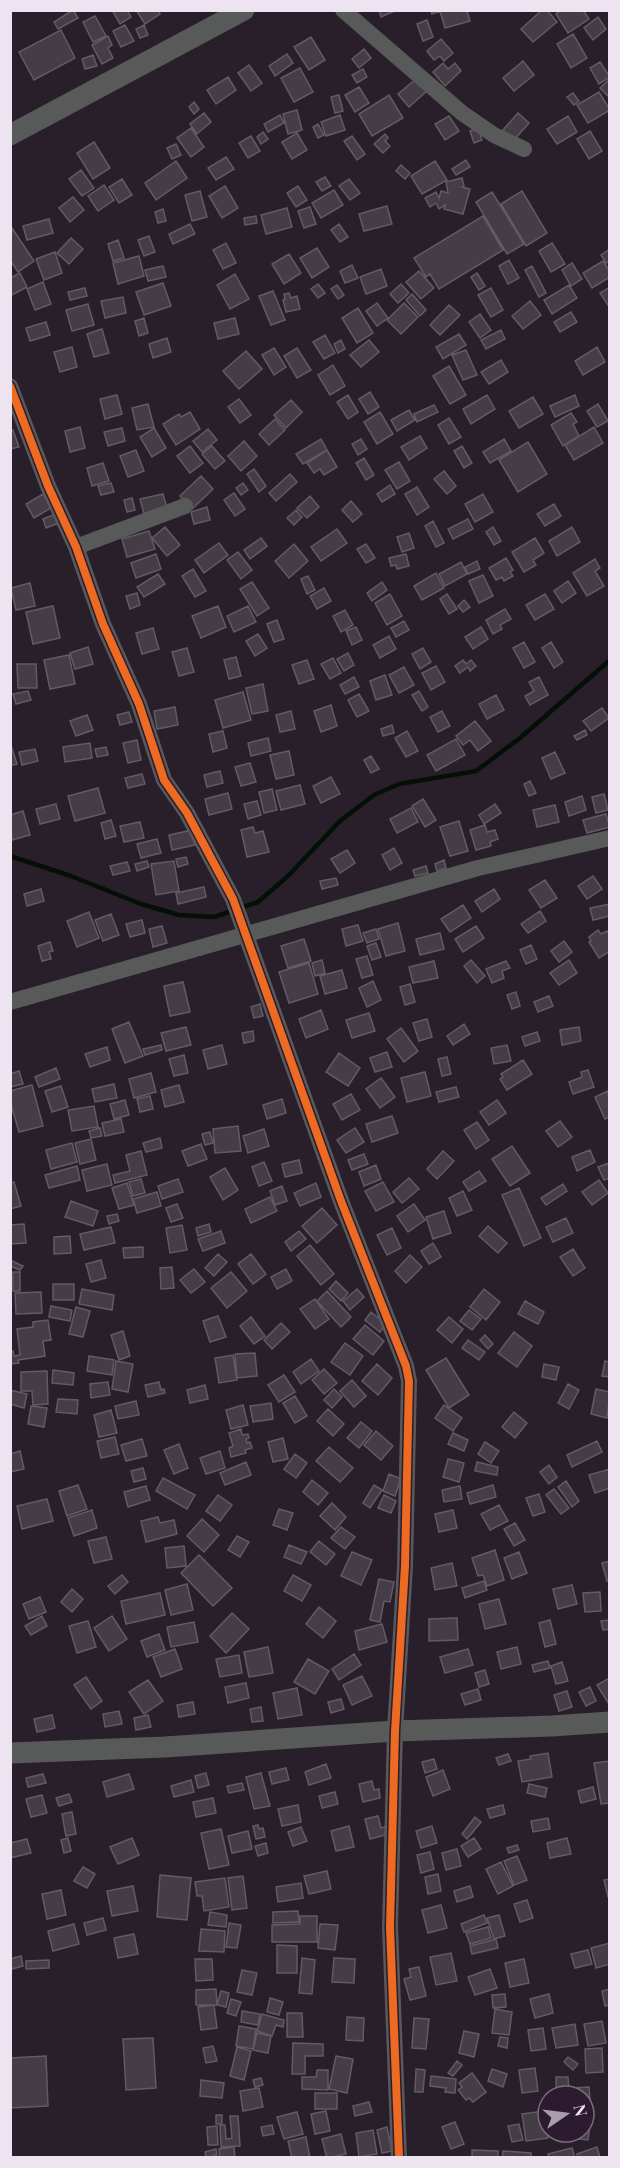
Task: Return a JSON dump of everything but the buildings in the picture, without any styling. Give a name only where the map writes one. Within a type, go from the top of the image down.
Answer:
[{"type":"street","points":[[10,135],[244,10]]},
{"type":"street","points":[[343,10],[462,114],[495,135],[524,149]]},
{"type":"street","points":[[10,386],[48,486],[76,547],[103,624],[139,704],[164,780],[187,813],[233,899],[341,1201],[406,1366],[409,1381],[405,1566],[395,1731],[390,1927],[399,2157]]},
{"type":"street","points":[[76,547],[184,507]]},
{"type":"street","points":[[10,1002],[243,930],[478,868],[609,837]]},
{"type":"street","points":[[10,1753],[165,1747],[395,1731],[609,1722]]},
{"type":"waterway","points":[[240,908],[258,902],[288,876],[340,821],[374,795],[399,784],[476,771],[520,738],[610,660]]},
{"type":"waterway","points":[[10,856],[71,876],[141,904],[179,915],[214,917],[232,911]]},
{"type":"cycle path","points":[[10,386],[48,486],[76,547],[103,624],[139,704],[164,780],[187,813],[233,899],[341,1201],[406,1366],[409,1381],[405,1566],[395,1731],[390,1927],[399,2158]]}]
